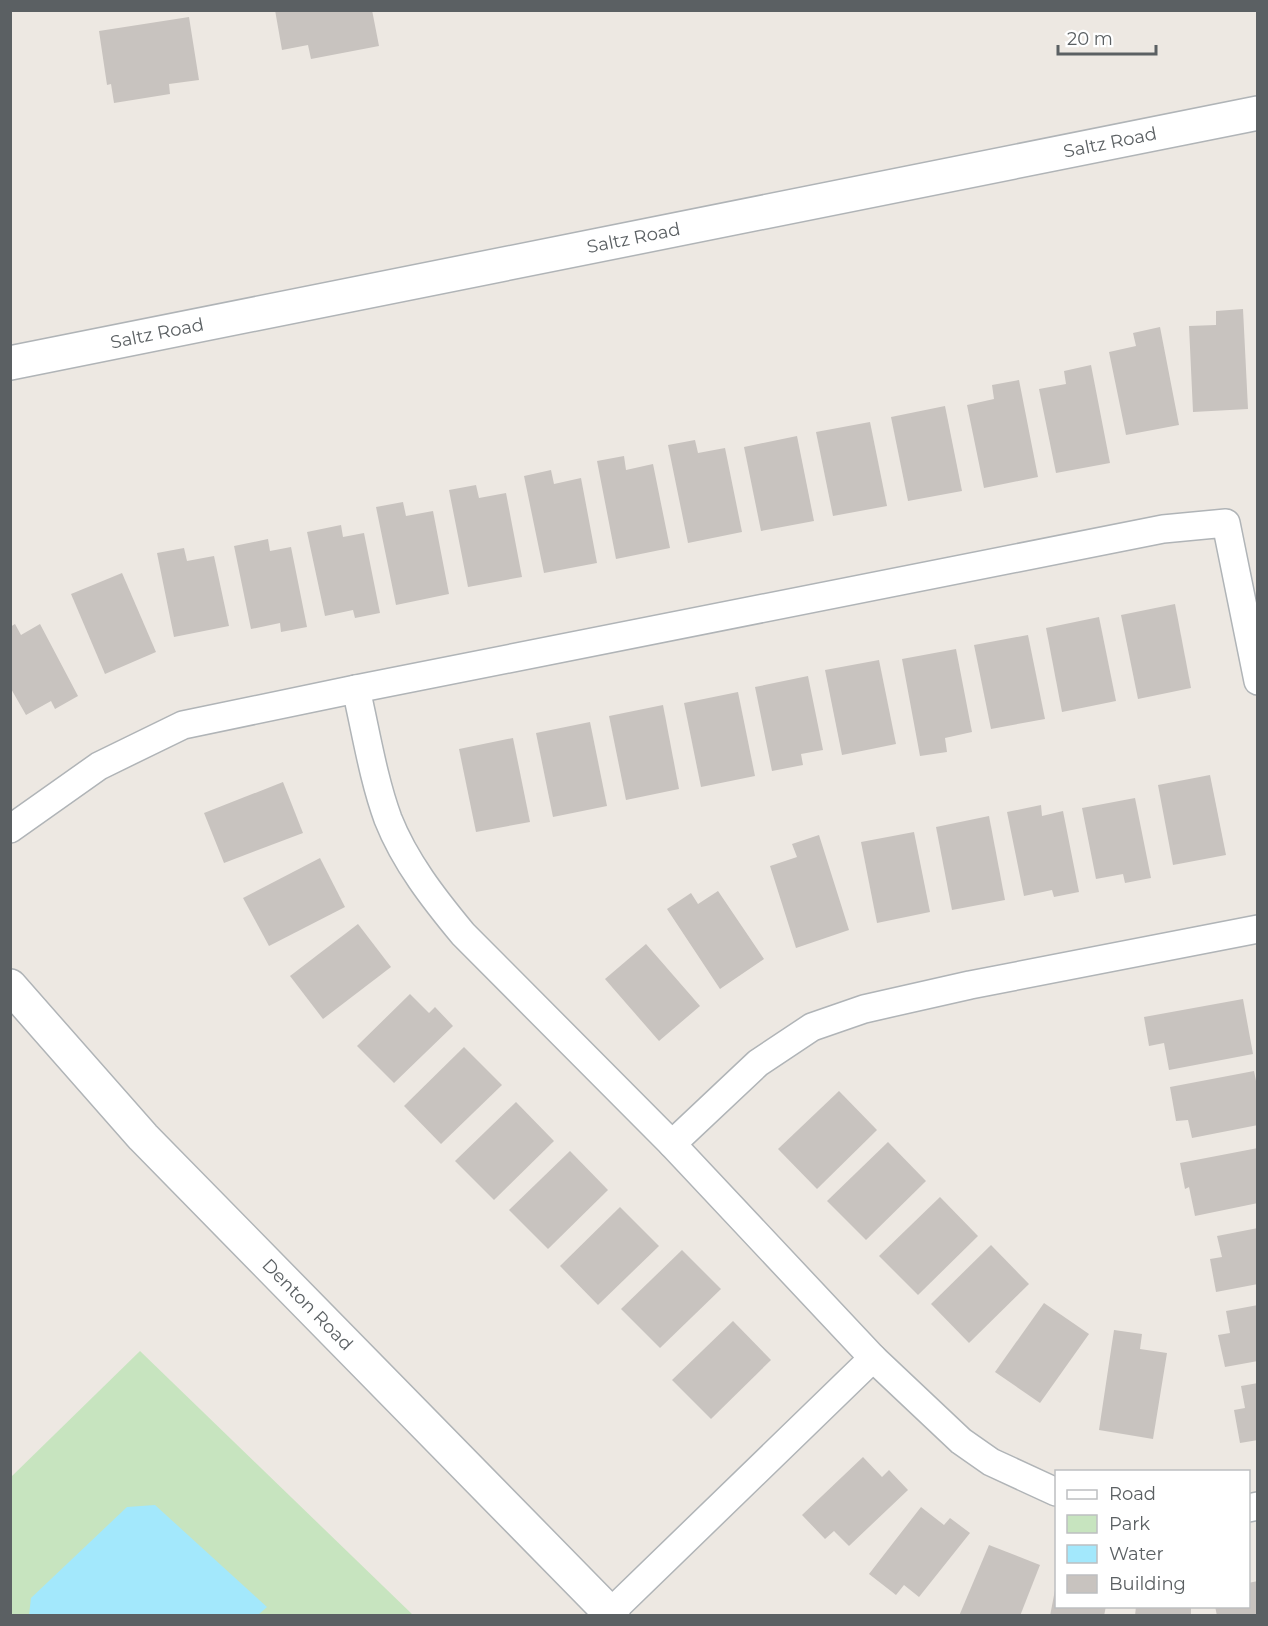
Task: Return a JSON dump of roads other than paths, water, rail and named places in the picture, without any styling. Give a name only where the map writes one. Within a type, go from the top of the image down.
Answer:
[{"type":"street","name":"Saltz Road","points":[[10,363],[1257,113]]},
{"type":"street","points":[[10,829],[99,766],[183,725],[1163,529],[1226,524],[1257,681]]},
{"type":"street","points":[[356,689],[388,819],[407,859],[432,897],[463,934],[672,1144],[873,1359],[961,1441],[991,1462],[1055,1492]]},
{"type":"street","points":[[672,1144],[758,1064],[812,1028],[864,1009],[970,985],[1257,929]]},
{"type":"street","name":"Denton Road","points":[[10,986],[143,1137],[611,1614]]},
{"type":"street","points":[[611,1614],[873,1359]]},
{"type":"water","points":[[155,1505],[267,1607],[258,1615],[29,1615],[31,1598],[127,1507]]}]
